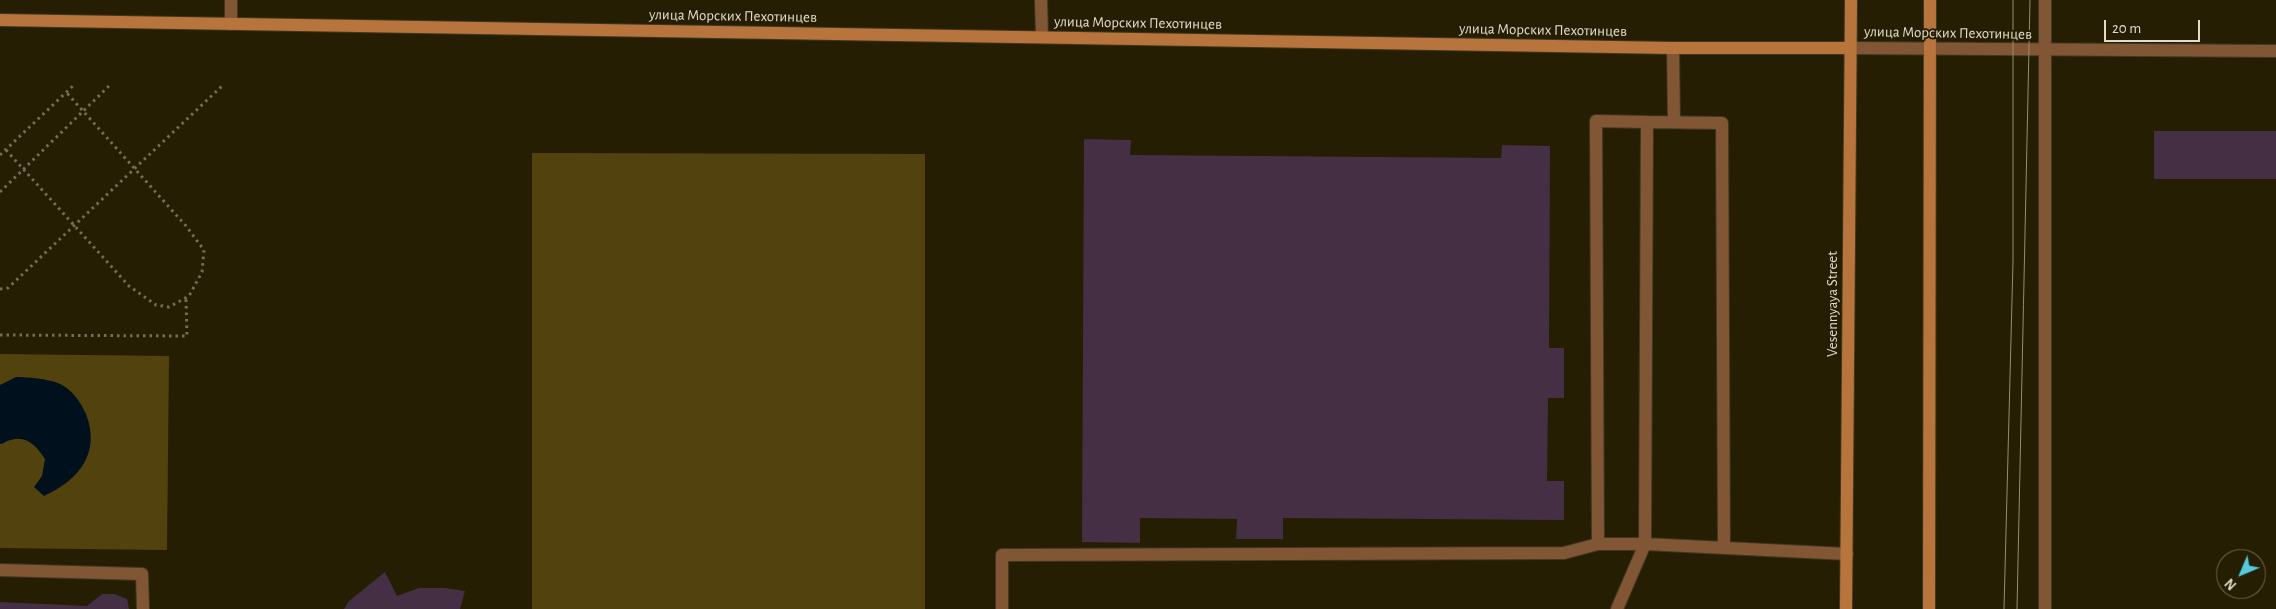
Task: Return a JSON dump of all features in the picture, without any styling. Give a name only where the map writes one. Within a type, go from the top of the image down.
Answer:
[{"type":"street","points":[[231,0],[231,24]]},
{"type":"street","points":[[1041,0],[1042,37]]},
{"type":"street","name":"Vesennyaya Street","points":[[1846,609],[1851,0]]},
{"type":"street","points":[[1929,609],[1930,0]]},
{"type":"street","points":[[2045,0],[2045,609]]},
{"type":"street","name":"улица Морских Пехотинцев","points":[[0,20],[1673,48],[2276,51]]},
{"type":"street","points":[[1673,48],[1674,122]]},
{"type":"street","points":[[1598,544],[1596,121],[1722,123],[1724,548]]},
{"type":"street","points":[[1617,609],[1645,544],[1647,122]]},
{"type":"street","points":[[1002,609],[1002,555],[1564,553],[1598,544],[1645,544],[1846,554]]},
{"type":"street","points":[[0,570],[142,574],[143,609]]},
{"type":"path","points":[[0,155],[75,84]]},
{"type":"path","points":[[0,192],[111,84]]},
{"type":"path","points":[[0,288],[8,288],[222,86]]},
{"type":"path","points":[[6,150],[129,286],[156,305],[170,307],[186,298],[196,285],[202,272],[204,250],[186,226],[66,92]]},
{"type":"path","points":[[0,335],[186,336],[186,298]]},
{"type":"shaded area","points":[[532,153],[925,154],[925,609],[532,609]]},
{"type":"shaded area","points":[[0,354],[169,356],[167,550],[0,548]]},
{"type":"water","points":[[16,377],[48,380],[58,383],[67,389],[81,405],[90,428],[91,441],[89,453],[84,464],[67,482],[44,496],[34,487],[42,476],[45,459],[39,450],[31,443],[22,439],[10,440],[0,444],[0,385]]},
{"type":"building","points":[[2154,131],[2276,131],[2276,179],[2154,179]]},
{"type":"building","points":[[1084,139],[1131,140],[1130,155],[1501,158],[1502,145],[1550,146],[1549,348],[1564,348],[1564,398],[1548,398],[1547,481],[1564,481],[1564,520],[1283,518],[1283,539],[1236,539],[1237,519],[1140,518],[1140,543],[1082,542]]},
{"type":"building","points":[[385,572],[397,596],[419,588],[445,588],[465,591],[460,609],[344,609],[349,601]]},
{"type":"building","points":[[102,594],[115,594],[127,599],[129,609],[0,609],[0,602],[87,606]]},
{"type":"tram line","points":[[2004,609],[2013,261],[2013,0]]},
{"type":"tram line","points":[[2017,609],[2030,0]]}]
